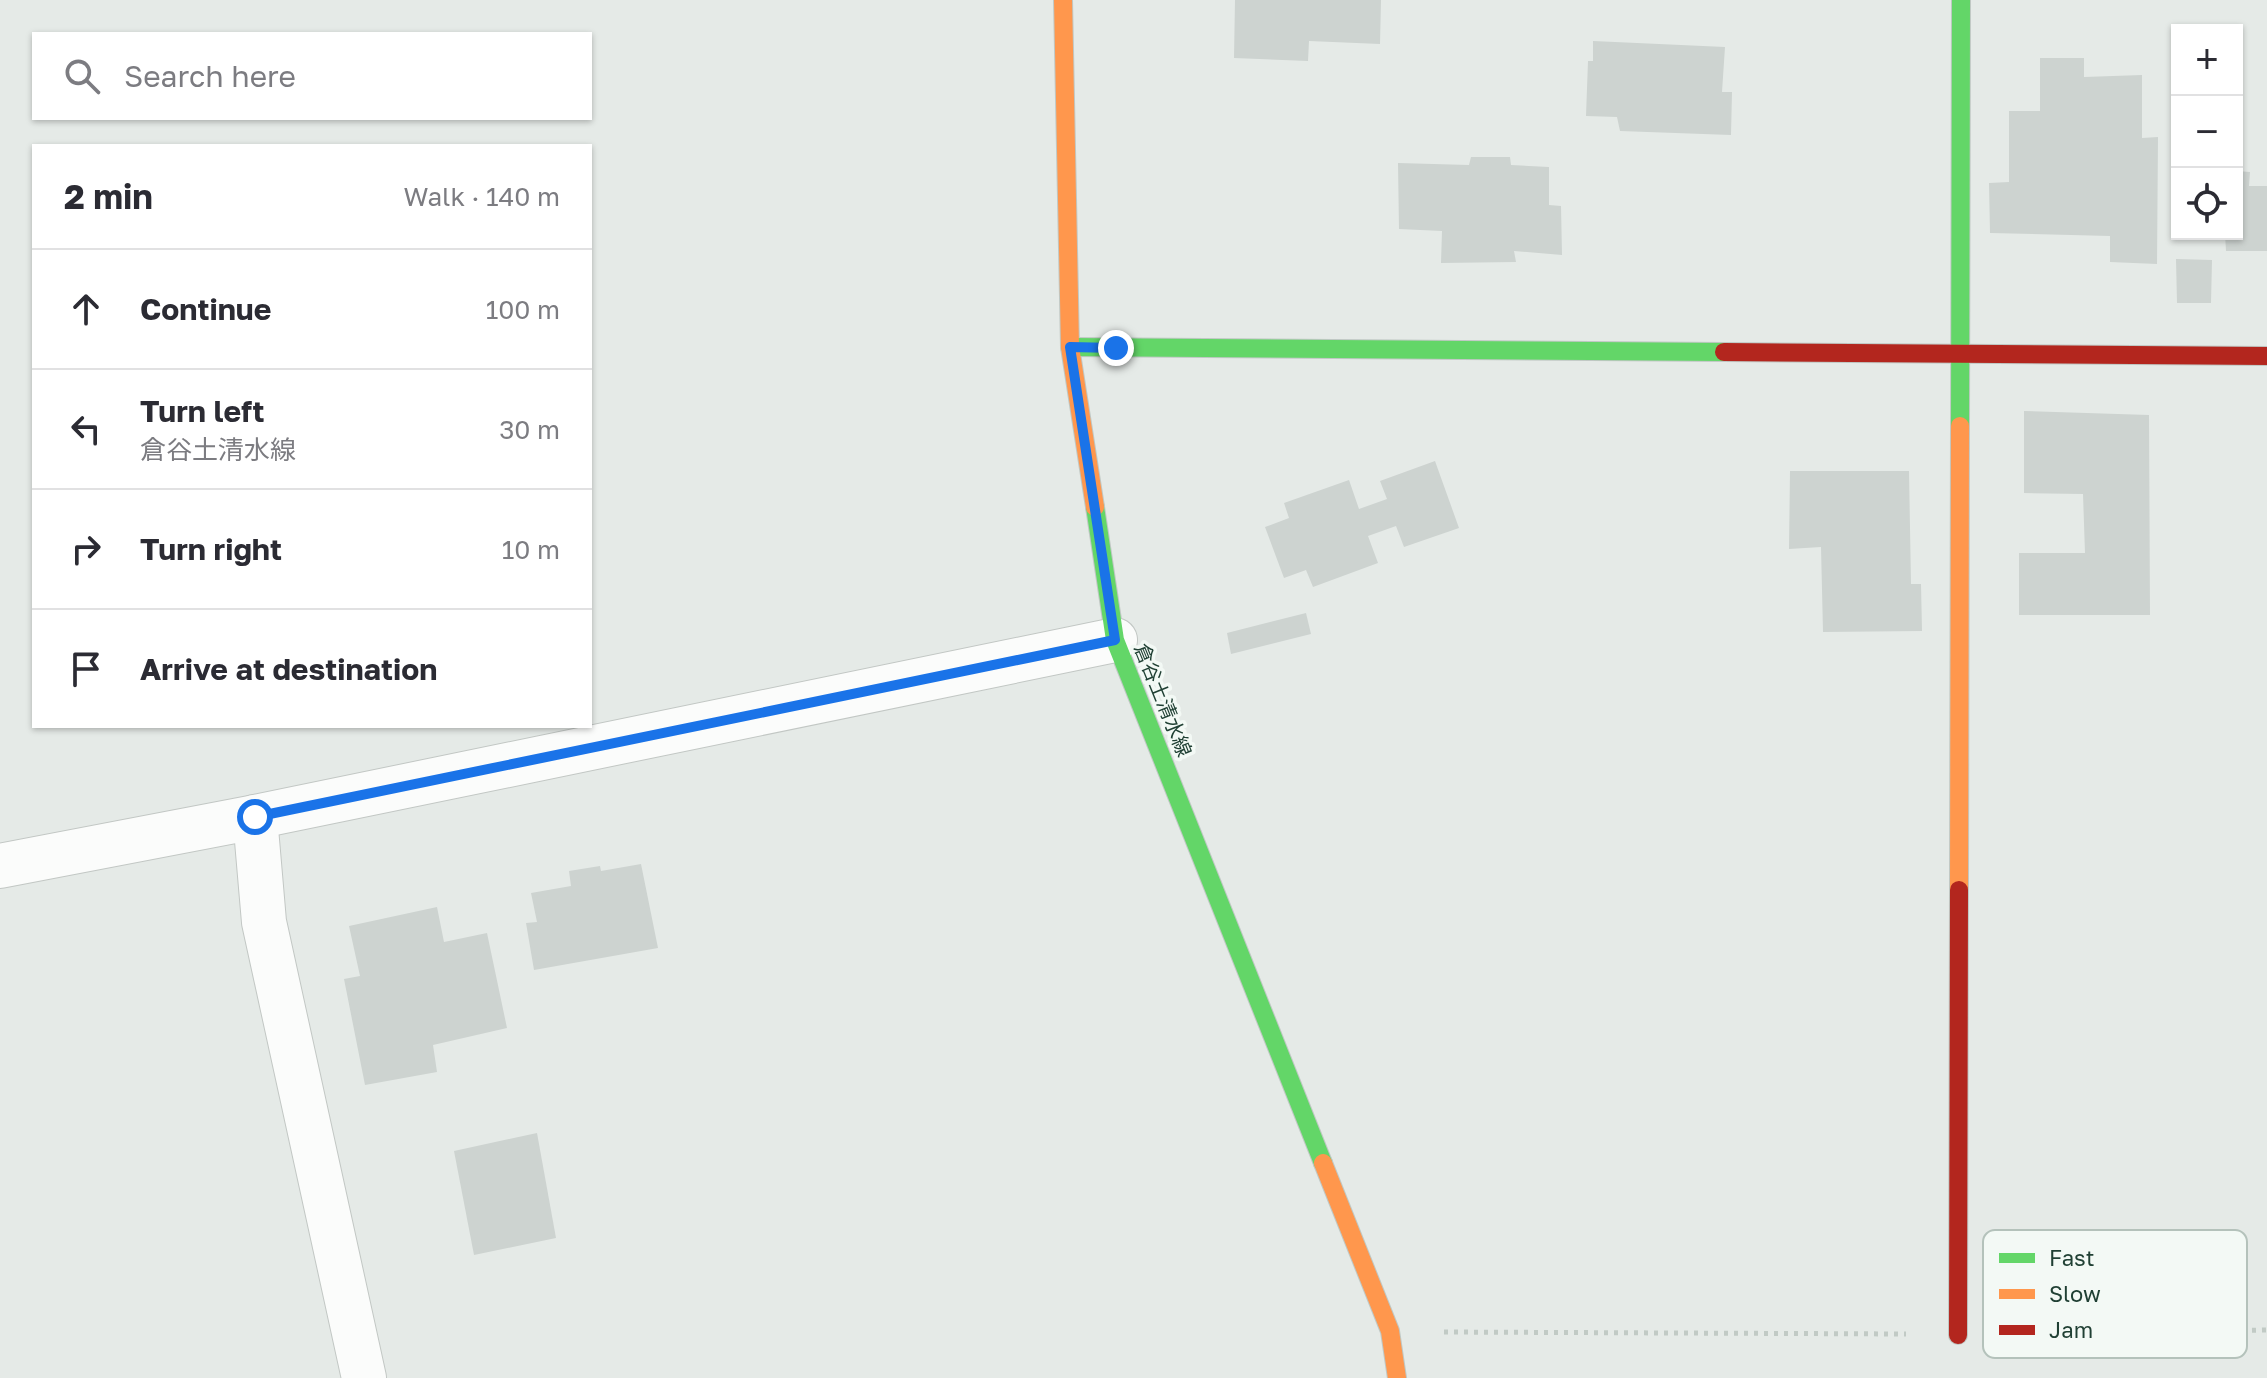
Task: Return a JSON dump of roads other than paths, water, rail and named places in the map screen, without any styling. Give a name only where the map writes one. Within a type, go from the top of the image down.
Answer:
[{"type":"street","name":"倉谷土清水線","points":[[1063,0],[1070,347],[1115,640],[1390,1331],[1397,1378]]},
{"type":"street","points":[[1958,1335],[1961,0]]},
{"type":"street","points":[[1070,347],[2267,356]]},
{"type":"street","points":[[0,866],[255,817],[1115,640]]},
{"type":"street","points":[[255,817],[264,922],[364,1378]]}]
